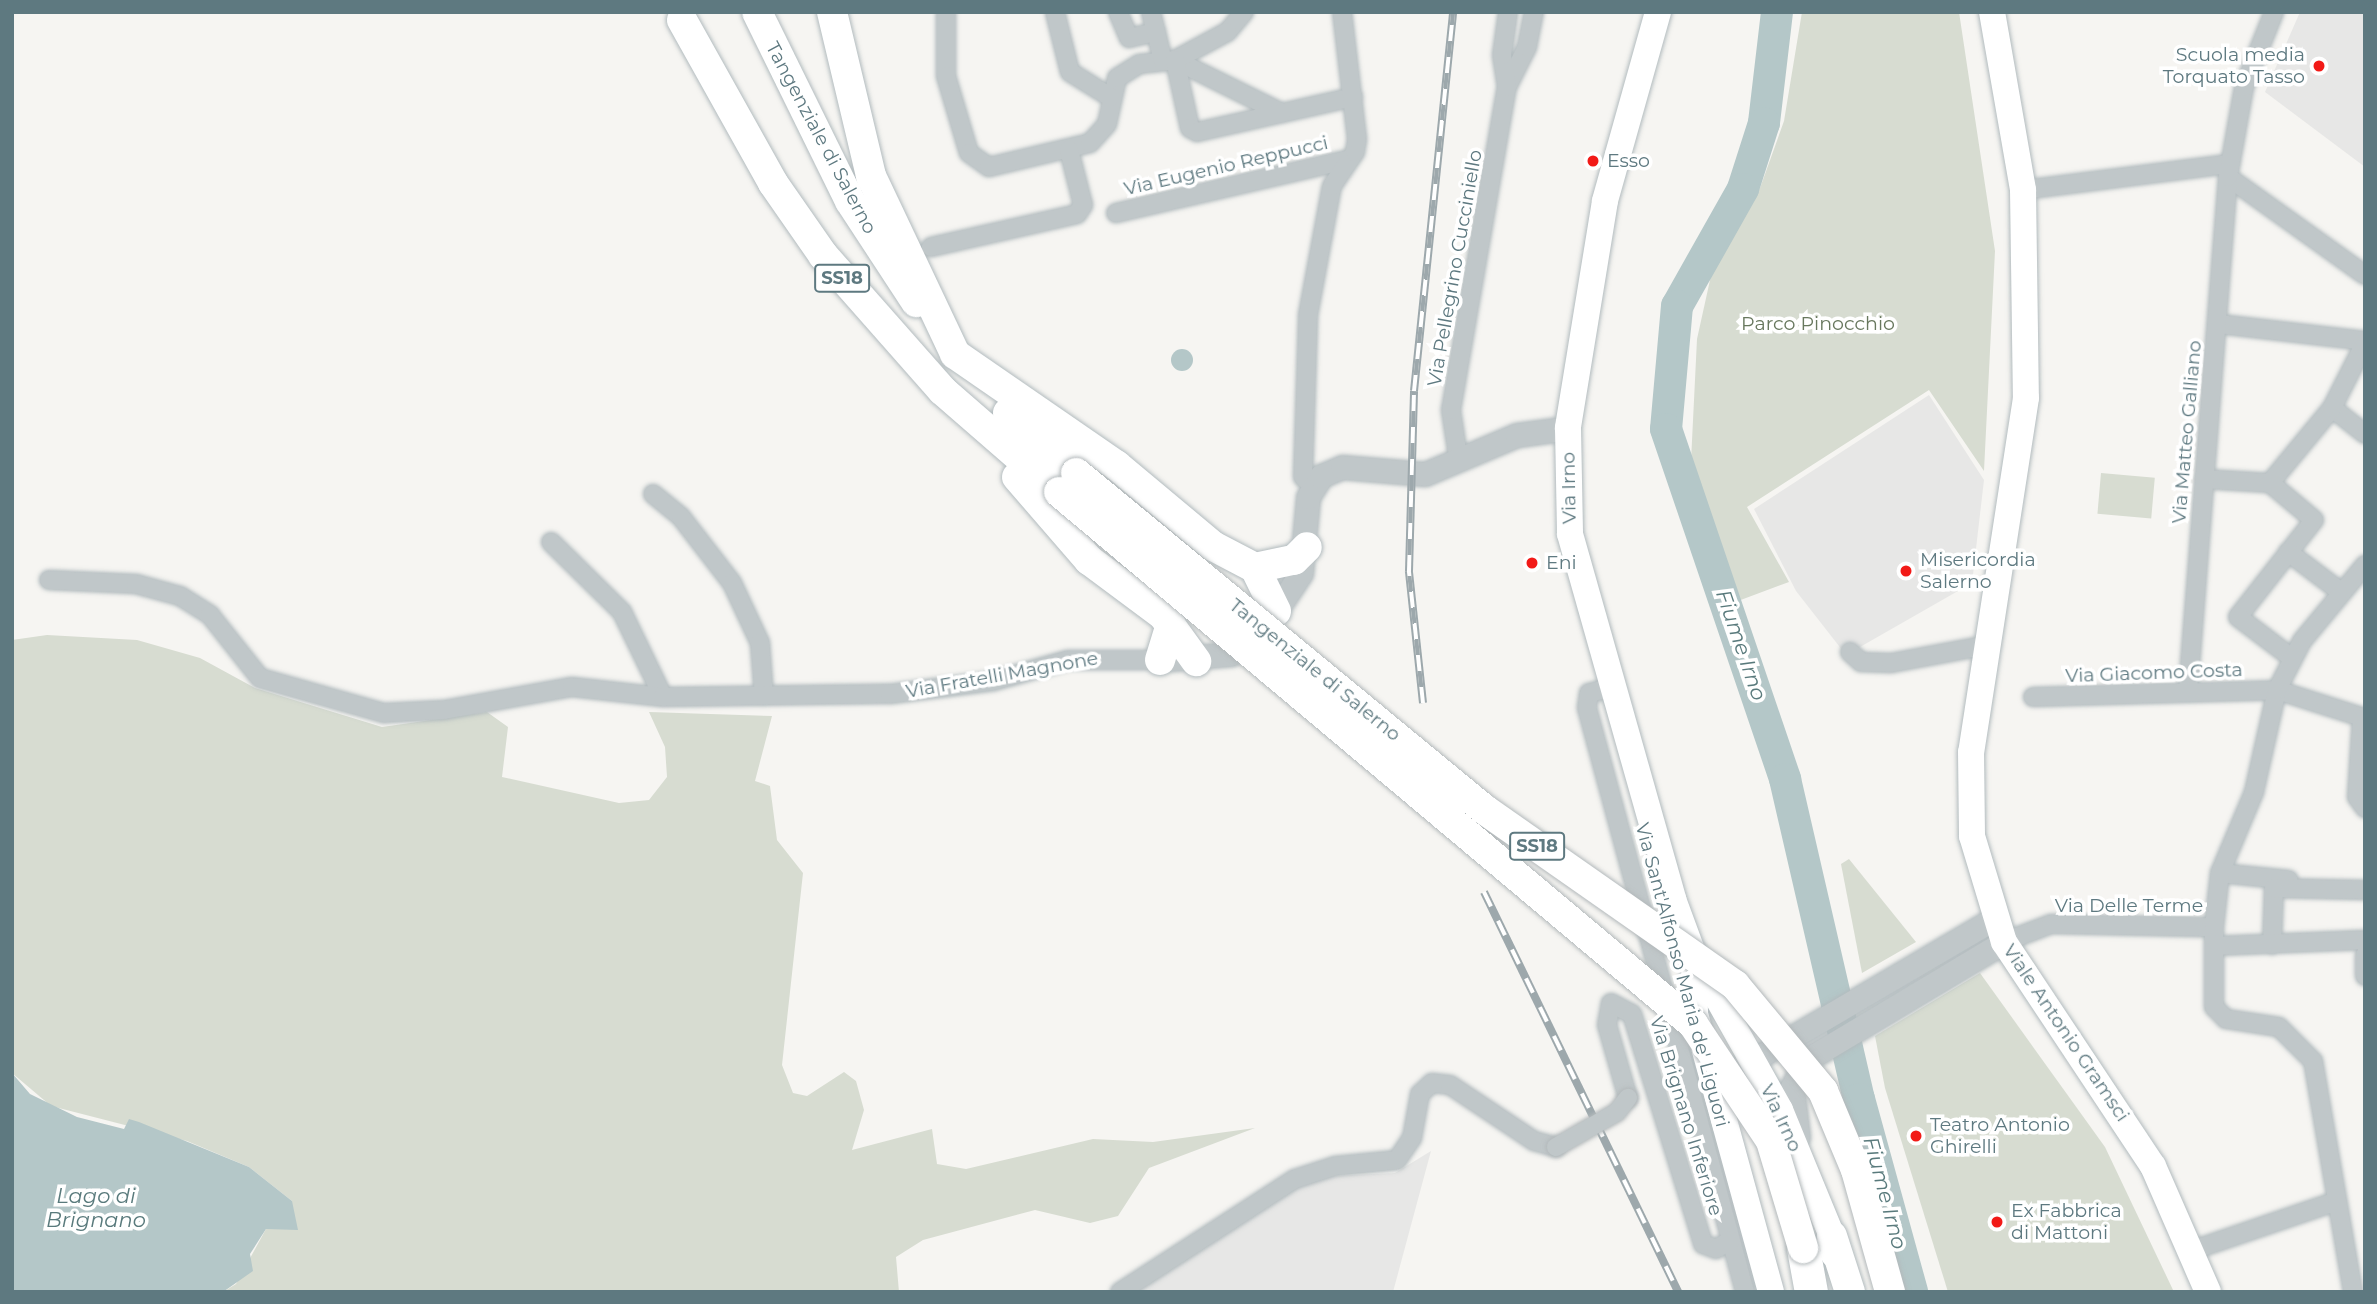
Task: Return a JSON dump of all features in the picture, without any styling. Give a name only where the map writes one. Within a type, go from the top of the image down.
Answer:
[{"type":"highway","name":"Tangenziale di Salerno","points":[[757,12],[850,201],[955,354],[1019,424],[1067,483],[1693,1024],[1771,1142],[1818,1242]]},
{"type":"highway","points":[[832,12],[871,176],[955,354],[1115,465],[1213,546],[1255,568],[1276,611]]},
{"type":"highway","name":"Tangenziale di Salerno","points":[[682,19],[774,183],[823,255],[901,348],[1067,483],[1486,810],[1735,985],[1823,1091],[1856,1170],[1890,1292]]},
{"type":"highway","points":[[901,348],[935,399],[1026,486],[1089,560],[1171,625],[1196,661]]},
{"type":"highway","points":[[1255,568],[1294,560],[1307,547]]},
{"type":"highway","points":[[1160,660],[1171,625]]},
{"type":"highway","points":[[1806,1292],[1818,1242]]},
{"type":"highway","points":[[1818,1242],[1850,1292]]},
{"type":"highway","name":"SS18","points":[[1811,1292],[1818,1242]]},
{"type":"main road","name":"Via Irno","points":[[1658,12],[1605,201],[1568,428],[1570,534],[1612,687],[1694,956],[1734,1033],[1752,1060],[1808,1179],[1818,1242],[1838,1292]]},
{"type":"main road","name":"Viale Antonio Gramsci","points":[[1992,12],[2023,190],[2028,286],[2022,450],[1988,645],[1968,795],[1999,931],[2126,1120],[2193,1250],[2208,1292]]},
{"type":"main road","name":"Via Irno","points":[[1694,956],[1695,1014],[1771,1292]]},
{"type":"main road","points":[[1746,1198],[1751,1182],[1772,1166],[1789,1164],[1808,1179]]},
{"type":"street","points":[[946,12],[943,60],[975,162],[989,167],[1069,150],[1100,133],[1110,97],[1127,69],[1169,60],[1227,32],[1244,12]]},
{"type":"street","points":[[1055,12],[1070,72],[1110,97]]},
{"type":"street","points":[[1118,12],[1129,38],[1156,32]]},
{"type":"street","points":[[1151,12],[1190,128],[1197,132],[1353,97]]},
{"type":"street","points":[[1342,12],[1356,145],[1346,160],[1323,222],[1308,315],[1303,477],[1313,486],[1342,467],[1411,477],[1458,456],[1517,435],[1568,428]]},
{"type":"street","name":"Via Pellegrino Cucciniello","points":[[1507,87],[1502,55],[1508,12]]},
{"type":"street","name":"Via Pellegrino Cucciniello","points":[[1458,456],[1451,410],[1507,87],[1527,47],[1534,12]]},
{"type":"street","name":"Via Matteo Galliano","points":[[2188,691],[2219,324],[2229,170],[2244,87],[2274,12]]},
{"type":"street","points":[[1169,60],[1282,113]]},
{"type":"street","points":[[931,247],[1077,214],[1083,205],[1069,150]]},
{"type":"street","name":"Via Eugenio Reppucci","points":[[1116,213],[1346,160]]},
{"type":"street","points":[[2023,190],[2229,170],[2365,275]]},
{"type":"street","points":[[2219,324],[2365,342],[2332,408],[2270,483]]},
{"type":"street","points":[[2332,408],[2365,435]]},
{"type":"street","points":[[2204,479],[2270,483],[2314,520],[2238,617],[2292,658]]},
{"type":"street","name":"Via Fratelli Magnone","points":[[49,580],[136,584],[180,596],[210,615],[260,678],[384,713],[444,710],[572,688],[663,697],[916,692],[1068,660],[1196,661],[1231,654],[1276,611],[1301,573],[1307,547],[1313,486]]},
{"type":"street","points":[[653,494],[681,517],[732,583],[760,643],[765,696]]},
{"type":"street","points":[[551,542],[622,612],[663,697]]},
{"type":"street","points":[[2288,552],[2341,592]]},
{"type":"street","points":[[2353,1292],[2314,1061],[2279,1027],[2226,1019],[2214,1007],[2214,927],[2220,873],[2254,792],[2277,690],[2292,658],[2341,592],[2365,565]]},
{"type":"street","points":[[1850,652],[1861,662],[1891,663],[1988,645]]},
{"type":"street","name":"Via Sant'Alfonso Maria de' Liguori","points":[[1612,687],[1589,693],[1587,708],[1745,1292]]},
{"type":"street","name":"Via Giacomo Costa","points":[[2033,697],[2277,690],[2364,718]]},
{"type":"street","points":[[2364,718],[2357,797],[2365,808]]},
{"type":"street","points":[[2220,873],[2365,881]]},
{"type":"street","points":[[2272,945],[2274,888],[2365,890]]},
{"type":"street","name":"Via Delle Terme","points":[[1999,931],[2058,924],[2214,927]]},
{"type":"street","points":[[1722,1111],[1730,1077],[1752,1060],[1964,936],[1999,931]]},
{"type":"street","points":[[1808,1179],[1792,1087],[1814,1055],[1974,960],[1999,931]]},
{"type":"street","points":[[2214,946],[2365,940]]},
{"type":"street","points":[[2365,955],[2365,975]]},
{"type":"street","name":"Via Brignano Inferiore","points":[[1121,1292],[1296,1179],[1340,1165],[1375,1167],[1397,1160],[1412,1138],[1420,1094],[1432,1083],[1450,1085],[1534,1141],[1556,1147],[1617,1112],[1628,1098],[1607,1025],[1611,1003],[1632,1014],[1703,1244],[1716,1249],[1731,1240]]},
{"type":"street","points":[[1734,1033],[1779,1046]]},
{"type":"street","points":[[2193,1250],[2337,1201]]},
{"type":"shaded area","name":"Scuola media Torquato Tasso","points":[[2300,12],[2365,12],[2365,167],[2265,92]]},
{"type":"shaded area","points":[[1929,395],[1984,480],[1972,583],[1846,655],[1796,591],[1754,509]]},
{"type":"shaded area","points":[[1431,1151],[1393,1292],[1128,1292],[1310,1177],[1395,1173]]},
{"type":"green space","name":"Parco Pinocchio","points":[[1802,12],[1959,12],[1995,251],[1984,471],[1929,390],[1747,507],[1789,582],[1738,601],[1719,561],[1691,461],[1697,339],[1712,271],[1760,188],[1784,121]]},
{"type":"green space","points":[[2101,473],[2155,478],[2151,519],[2097,514]]},
{"type":"green space","points":[[47,635],[137,640],[200,658],[255,688],[382,727],[487,712],[508,727],[502,777],[619,803],[649,800],[667,777],[665,747],[649,712],[772,716],[755,781],[770,786],[777,840],[803,873],[782,1065],[793,1093],[807,1096],[844,1072],[856,1081],[864,1110],[852,1150],[932,1129],[937,1164],[966,1169],[1093,1139],[1153,1142],[1255,1128],[1149,1168],[1118,1216],[1090,1223],[1035,1210],[923,1240],[896,1257],[899,1292],[223,1292],[236,1284],[266,1229],[277,1227],[292,1201],[249,1167],[187,1141],[51,1106],[12,1073],[12,640]]},
{"type":"green space","points":[[1849,859],[1916,942],[1862,973],[1841,864]]},
{"type":"green space","points":[[1980,973],[2105,1147],[2174,1292],[1948,1292],[1885,1088],[1875,1036]]},
{"type":"water","points":[[1182,349],[1190,352],[1193,360],[1190,368],[1182,371],[1174,368],[1171,360],[1174,352]]},
{"type":"water","name":"Lago di Brignano","points":[[12,1073],[30,1094],[77,1117],[124,1129],[129,1119],[249,1167],[292,1201],[298,1230],[266,1229],[250,1254],[253,1271],[223,1292],[12,1292]]},
{"type":"waterway","name":"Fiume Irno","points":[[1777,12],[1764,123],[1743,189],[1677,306],[1666,429],[1785,779],[1859,1099],[1912,1292]]},
{"type":"railway","points":[[1423,703],[1409,571],[1414,391],[1453,12]]},
{"type":"railway","points":[[1484,892],[1678,1292]]},
{"type":"place","name":"Scuola media Torquato Tasso","points":[[2319,66]]},
{"type":"place","name":"Esso","points":[[1593,161]]},
{"type":"place","name":"Eni","points":[[1532,563]]},
{"type":"place","name":"Misericordia Salerno","points":[[1906,571]]},
{"type":"place","name":"Teatro Antonio Ghirelli","points":[[1916,1136]]},
{"type":"place","name":"Ex Fabbrica di Mattoni","points":[[1997,1222]]}]
